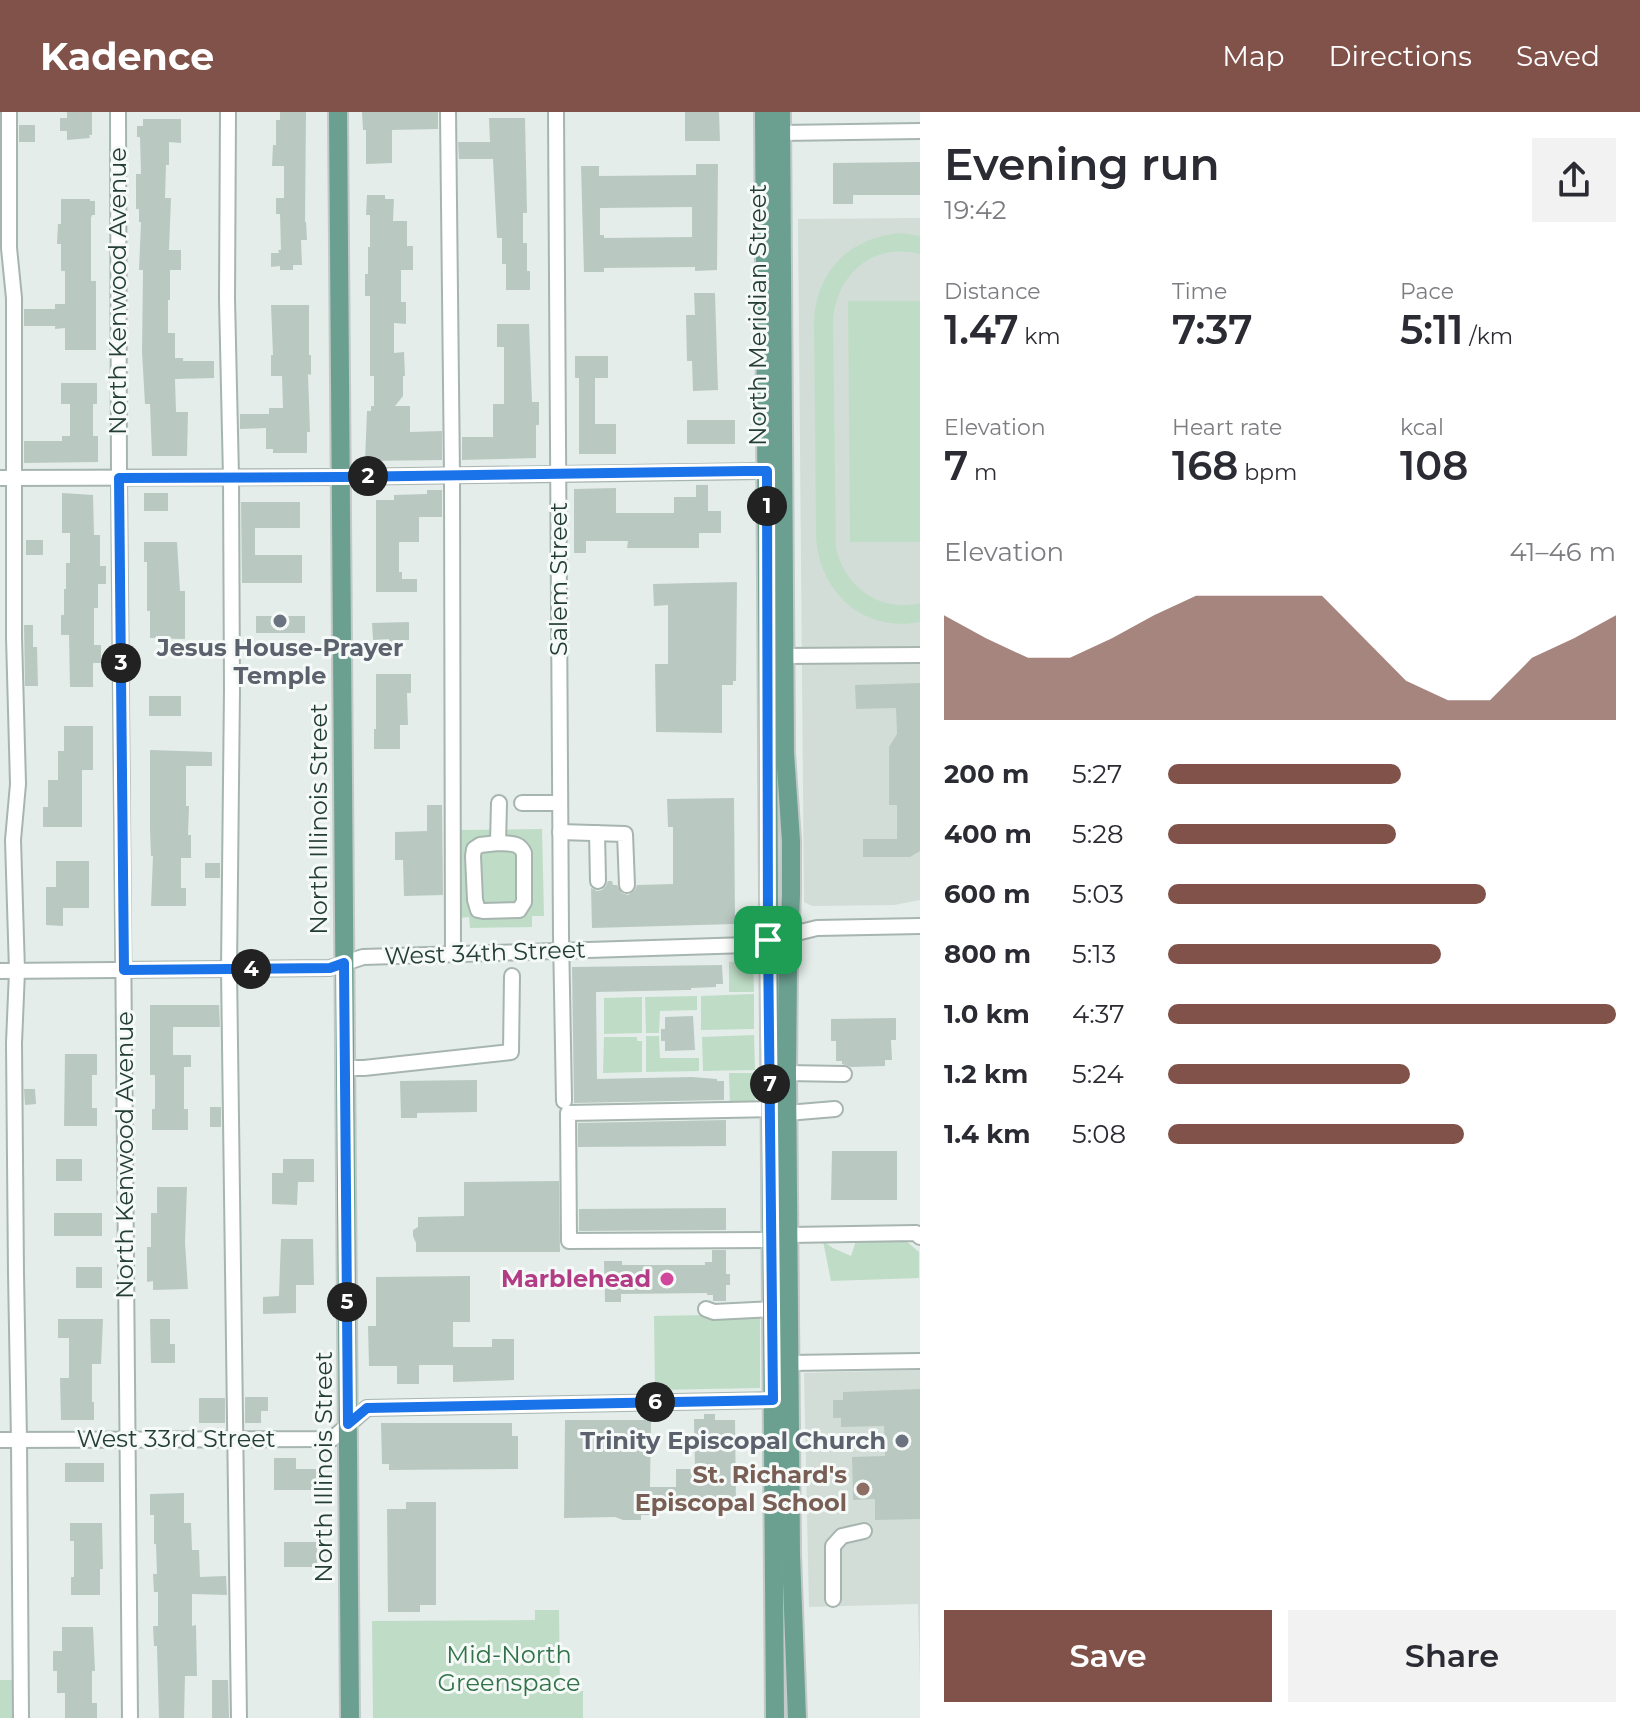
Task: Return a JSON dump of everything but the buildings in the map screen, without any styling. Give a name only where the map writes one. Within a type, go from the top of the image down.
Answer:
[{"type":"main road","name":"North Illinois Street","points":[[338,112],[350,1718]]},
{"type":"main road","name":"North Meridian Street","points":[[764,112],[767,471],[779,937],[780,1238],[790,1363],[791,1600],[797,1718]]},
{"type":"main road","name":"North Meridian Street","points":[[779,1111],[787,1073],[779,937],[791,841],[785,753],[781,112]]},
{"type":"main road","name":"North Meridian Street","points":[[775,1718],[773,1309],[780,1238]]},
{"type":"street","points":[[9,112],[9,248],[14,298],[7,478],[18,784],[13,840],[17,971],[14,1058],[21,1718]]},
{"type":"street","name":"North Kenwood Avenue","points":[[118,112],[130,1718]]},
{"type":"street","points":[[228,112],[232,689],[229,969],[239,1718]]},
{"type":"street","points":[[448,112],[453,954]]},
{"type":"street","name":"Salem Street","points":[[556,112],[564,1101]]},
{"type":"street","points":[[781,133],[920,131]]},
{"type":"street","points":[[7,478],[767,471]]},
{"type":"street","points":[[784,656],[920,655]]},
{"type":"street","points":[[498,843],[499,803]]},
{"type":"street","points":[[522,803],[560,803]]},
{"type":"street","points":[[560,832],[625,834],[627,885]]},
{"type":"street","points":[[597,833],[598,881]]},
{"type":"street","points":[[498,843],[517,845],[524,853],[524,902],[519,910],[478,910],[474,849],[480,845],[498,843]]},
{"type":"street","name":"West 34th Street","points":[[0,971],[330,968],[363,957],[748,945],[817,928],[920,926]]},
{"type":"street","points":[[345,1068],[511,1052],[512,976]]},
{"type":"street","points":[[787,1073],[844,1074]]},
{"type":"street","points":[[835,1109],[568,1113],[569,1241],[916,1233],[920,1237]]},
{"type":"street","points":[[706,1309],[714,1312],[773,1309]]},
{"type":"street","points":[[790,1363],[920,1361]]},
{"type":"street","name":"West 33rd Street","points":[[0,1440],[332,1439],[367,1408],[651,1396],[773,1400]]},
{"type":"street","points":[[833,1599],[833,1546],[848,1534],[864,1531]]},
{"type":"shaded area","points":[[920,218],[920,900],[894,905],[812,906],[804,902],[798,219]]},
{"type":"shaded area","name":"St. Richard's Episcopal School","points":[[920,1370],[920,1681],[918,1604],[809,1607],[804,1373]]},
{"type":"green space","points":[[901,233],[920,236],[920,254],[887,253],[860,265],[842,289],[833,320],[836,548],[847,574],[866,594],[891,604],[920,603],[920,622],[899,624],[880,621],[848,604],[835,591],[819,556],[816,536],[814,321],[822,286],[840,259],[866,241]]},
{"type":"green space","points":[[848,301],[920,301],[920,542],[850,542]]},
{"type":"green space","points":[[542,829],[544,916],[532,916],[532,927],[470,928],[469,917],[459,918],[458,830]]},
{"type":"green space","points":[[751,961],[754,992],[729,992],[729,962]]},
{"type":"green space","points":[[754,994],[754,1029],[701,1030],[701,996]]},
{"type":"green space","points":[[697,996],[697,1010],[660,1011],[659,1033],[646,1033],[645,997]]},
{"type":"green space","points":[[642,997],[642,1033],[604,1034],[604,998]]},
{"type":"green space","points":[[754,1035],[755,1070],[703,1071],[702,1037]]},
{"type":"green space","points":[[646,1036],[659,1036],[660,1058],[699,1058],[699,1071],[646,1072]]},
{"type":"green space","points":[[604,1037],[637,1037],[637,1041],[642,1041],[642,1072],[603,1073]]},
{"type":"green space","points":[[729,1073],[755,1073],[755,1105],[730,1106]]},
{"type":"green space","points":[[823,1241],[851,1256],[856,1241],[906,1241],[919,1252],[919,1278],[831,1281]]},
{"type":"green space","points":[[654,1316],[760,1316],[760,1388],[655,1390]]},
{"type":"green space","name":"Mid-North Greenspace","points":[[535,1610],[559,1610],[560,1691],[583,1691],[583,1718],[373,1718],[372,1621],[535,1620]]},
{"type":"green space","points":[[0,1680],[13,1680],[13,1718],[0,1718]]},
{"type":"place","name":"Jesus House-Prayer Temple","points":[[280,621]]},
{"type":"place","name":"Marblehead","points":[[667,1279]]},
{"type":"place","name":"Trinity Episcopal Church","points":[[902,1441]]},
{"type":"place","name":"St. Richard's Episcopal School","points":[[863,1489]]},
{"type":"route","points":[[767,471],[768,940],[773,1400],[367,1408],[348,1424],[344,963],[330,968],[124,970],[119,478],[767,471]]}]
